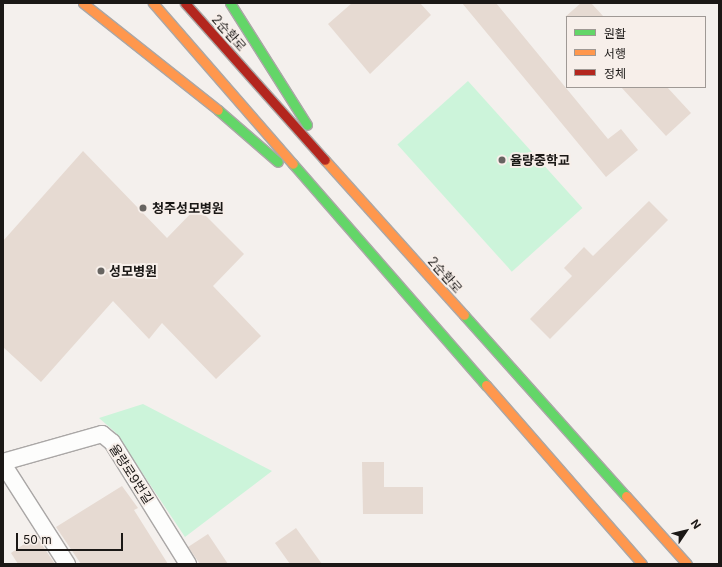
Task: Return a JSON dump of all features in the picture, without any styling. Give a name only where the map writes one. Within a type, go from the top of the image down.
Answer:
[{"type":"street","points":[[83,3],[205,98],[341,217]]},
{"type":"street","points":[[153,3],[642,564]]},
{"type":"street","name":"2순환로","points":[[185,3],[687,564]]},
{"type":"street","points":[[230,3],[334,171]]},
{"type":"street","name":"율량로9번길","points":[[67,564],[3,463],[102,434],[112,442],[188,564]]},
{"type":"green space","points":[[468,81],[582,208],[512,272],[397,145]]},
{"type":"green space","points":[[143,404],[272,471],[185,537],[115,432],[99,418]]},
{"type":"building","points":[[352,3],[420,3],[431,15],[370,74],[328,24]]},
{"type":"building","points":[[462,3],[496,3],[608,139],[621,129],[638,150],[606,177]]},
{"type":"building","points":[[581,3],[591,3],[603,16],[566,16]]},
{"type":"building","points":[[622,88],[668,88],[691,113],[666,136]]},
{"type":"building","name":"성모병원","points":[[83,151],[167,238],[197,207],[244,254],[213,286],[261,336],[216,379],[162,323],[149,339],[113,301],[41,382],[3,347],[3,241]]},
{"type":"building","points":[[649,201],[668,220],[550,339],[530,319],[572,276],[564,268],[584,247],[593,256]]},
{"type":"building","points":[[362,462],[384,462],[384,487],[423,487],[423,514],[363,514]]},
{"type":"building","points":[[122,486],[138,508],[134,510],[168,564],[81,564],[56,527]]},
{"type":"building","points":[[296,528],[322,564],[290,564],[275,543]]},
{"type":"building","points":[[208,534],[228,564],[200,564],[188,547]]},
{"type":"building","points":[[36,536],[55,564],[18,564],[11,553]]},
{"type":"traffic: fast","points":[[230,3],[307,125]]},
{"type":"traffic: fast","points":[[218,110],[278,162]]},
{"type":"traffic: fast","points":[[293,164],[486,385]]},
{"type":"traffic: fast","points":[[464,315],[626,496]]},
{"type":"traffic: slow","points":[[83,3],[218,110]]},
{"type":"traffic: slow","points":[[153,3],[293,164]]},
{"type":"traffic: slow","points":[[325,160],[464,315]]},
{"type":"traffic: slow","points":[[486,385],[642,564]]},
{"type":"traffic: slow","points":[[626,496],[687,564]]},
{"type":"traffic: jam","points":[[185,3],[325,160]]},
{"type":"place","name":"율량중학교","points":[[502,160]]},
{"type":"place","name":"청주성모병원","points":[[143,208]]},
{"type":"place","name":"성모병원","points":[[101,271]]}]
